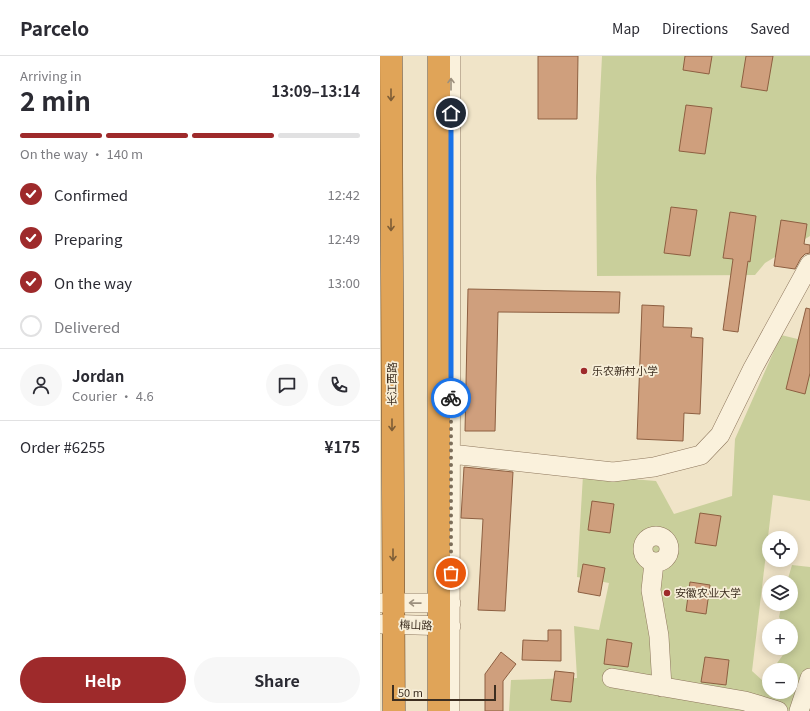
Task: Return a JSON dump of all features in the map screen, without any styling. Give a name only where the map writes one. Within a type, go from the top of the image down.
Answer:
[{"type":"highway","name":"长江西路","points":[[391,56],[386,602],[394,711]]},
{"type":"highway","points":[[439,56],[445,603],[445,626],[439,711]]},
{"type":"street","points":[[445,603],[451,454],[451,56]]},
{"type":"street","points":[[451,454],[613,472],[654,467],[701,455],[720,435],[752,368],[810,264]]},
{"type":"street","points":[[654,563],[651,590],[659,636],[662,687]]},
{"type":"street","name":"梅山路","points":[[386,602],[445,603]]},
{"type":"street","name":"梅山路","points":[[387,624],[445,626]]},
{"type":"street","points":[[445,626],[450,711]]},
{"type":"street","points":[[612,678],[745,701],[778,711]]},
{"type":"street","points":[[799,711],[810,678]]},
{"type":"green space","points":[[602,56],[810,56],[810,236],[765,263],[755,275],[597,276],[596,177]]},
{"type":"green space","name":"安徽农业大学","points":[[781,335],[810,342],[810,501],[773,495],[769,531],[762,531],[762,567],[764,567],[763,575],[762,575],[762,587],[752,671],[762,680],[762,699],[798,699],[798,663],[777,663],[783,655],[798,655],[798,619],[780,619],[779,617],[780,611],[798,611],[798,575],[789,575],[791,567],[798,567],[798,566],[810,567],[810,711],[509,711],[511,680],[577,678],[574,626],[599,630],[609,583],[577,577],[583,475],[656,481],[674,514],[732,496],[735,439]]},
{"type":"building","points":[[538,56],[578,56],[577,119],[538,119]]},
{"type":"building","points":[[685,56],[712,56],[709,74],[683,70]]},
{"type":"building","points":[[746,56],[773,56],[767,91],[741,87]]},
{"type":"building","points":[[686,105],[712,108],[705,154],[679,151]]},
{"type":"building","points":[[671,207],[697,210],[690,256],[664,253]]},
{"type":"building","points":[[730,212],[756,216],[738,332],[723,330],[733,259],[723,258]]},
{"type":"building","points":[[781,220],[807,224],[804,244],[810,245],[810,253],[805,254],[801,258],[795,269],[774,266]]},
{"type":"building","points":[[468,289],[620,292],[619,313],[498,312],[495,431],[465,431]]},
{"type":"building","points":[[642,305],[664,306],[663,327],[692,328],[691,337],[703,338],[700,414],[684,413],[683,441],[637,439]]},
{"type":"building","points":[[806,308],[810,309],[810,373],[805,394],[786,389]]},
{"type":"building","points":[[464,467],[513,472],[505,611],[478,610],[483,519],[461,518]]},
{"type":"building","points":[[592,501],[614,504],[610,533],[588,530]]},
{"type":"building","points":[[700,513],[721,516],[716,546],[695,543]]},
{"type":"building","points":[[583,564],[605,568],[600,596],[578,592]]},
{"type":"building","points":[[690,582],[710,585],[706,614],[686,611]]},
{"type":"building","points":[[548,630],[561,630],[561,661],[522,660],[523,640],[548,641]]},
{"type":"building","points":[[607,639],[632,643],[628,667],[604,664]]},
{"type":"building","points":[[501,652],[516,664],[503,681],[503,711],[485,711],[485,674]]},
{"type":"building","points":[[705,657],[729,660],[726,685],[701,682]]},
{"type":"building","points":[[555,671],[574,673],[571,702],[551,700]]},
{"type":"way so far","points":[[451,398],[451,573]]},
{"type":"place","name":"乐农新村小学","points":[[584,371]]},
{"type":"place","name":"安徽农业大学","points":[[667,593]]},
{"type":"route","points":[[451,113],[451,398]]}]
